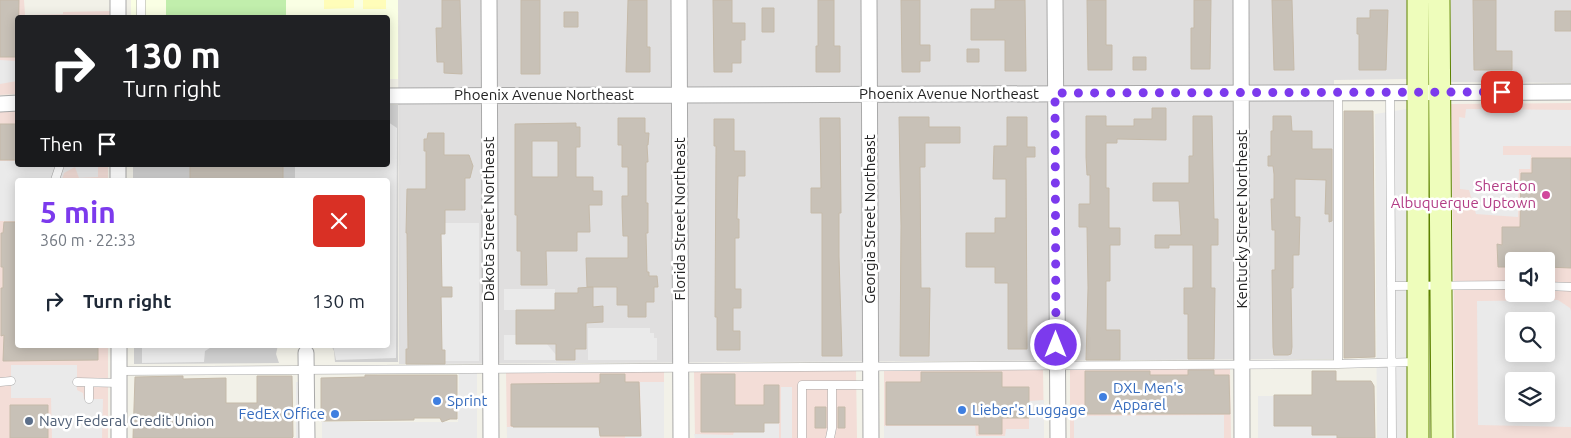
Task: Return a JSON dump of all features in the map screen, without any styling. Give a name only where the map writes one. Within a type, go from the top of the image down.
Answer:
[{"type":"main road","points":[[1418,0],[1429,93],[1441,286],[1442,438]]},
{"type":"main road","points":[[1418,438],[1418,286],[1429,93],[1439,0]]},
{"type":"street","points":[[118,0],[118,15]]},
{"type":"street","name":"Dakota Street Northeast","points":[[489,0],[491,438]]},
{"type":"street","name":"Florida Street Northeast","points":[[679,0],[681,438]]},
{"type":"street","name":"Georgia Street Northeast","points":[[869,0],[871,438]]},
{"type":"street","points":[[1055,0],[1058,438]]},
{"type":"street","name":"Kentucky Street Northeast","points":[[1241,0],[1242,438]]},
{"type":"street","name":"Phoenix Avenue Northeast","points":[[390,96],[1571,92]]},
{"type":"street","points":[[0,104],[15,103]]},
{"type":"street","points":[[119,348],[119,438]]},
{"type":"street","points":[[306,352],[306,438]]},
{"type":"lane","points":[[141,0],[141,15]]},
{"type":"lane","points":[[1338,93],[1338,364]]},
{"type":"lane","points":[[1390,93],[1392,438]]},
{"type":"lane","points":[[1391,286],[1505,285]]},
{"type":"lane","points":[[1555,286],[1571,287]]},
{"type":"lane","points":[[77,382],[89,383],[119,377],[306,370],[1242,365],[1418,362]]},
{"type":"lane","points":[[0,382],[11,381]]},
{"type":"lane","points":[[89,383],[89,399]]},
{"type":"lane","points":[[802,438],[802,385],[870,385]]},
{"type":"lane","points":[[830,438],[832,428],[832,385]]},
{"type":"shaded area","points":[[0,0],[24,0],[25,15],[15,15],[15,94],[0,95]]},
{"type":"shaded area","points":[[131,0],[398,0],[398,79],[390,79],[390,15],[131,15]]},
{"type":"shaded area","points":[[398,0],[1407,0],[1407,79],[1334,80],[1334,359],[399,364]]},
{"type":"shaded area","points":[[1451,0],[1571,0],[1571,83],[1451,82]]},
{"type":"shaded area","points":[[110,11],[110,15],[25,15],[63,14],[63,12]]},
{"type":"shaded area","points":[[0,60],[15,61],[15,81],[0,84]]},
{"type":"shaded area","points":[[1571,103],[1571,438],[1456,438],[1451,104]]},
{"type":"shaded area","points":[[390,105],[398,105],[398,362],[335,362],[332,348],[390,348],[390,178],[133,178],[133,167],[390,167]]},
{"type":"shaded area","points":[[1407,109],[1408,438],[1377,438],[1375,114]]},
{"type":"shaded area","points":[[1466,109],[1571,110],[1571,146],[1503,146],[1503,155],[1531,155],[1530,169],[1519,169],[1518,217],[1476,214],[1469,190],[1460,189],[1459,117],[1465,118]]},
{"type":"shaded area","points":[[15,111],[15,167],[108,167],[108,178],[15,178],[15,348],[108,348],[108,438],[0,438],[0,112]]},
{"type":"shaded area","points":[[390,123],[397,128],[396,358],[336,360],[334,348],[390,348],[390,178],[295,178],[295,167],[390,167]]},
{"type":"shaded area","points":[[0,161],[15,161],[15,167],[75,167],[64,173],[63,178],[15,178],[15,221],[0,221]]},
{"type":"shaded area","points":[[75,167],[98,167],[98,177],[79,178]]},
{"type":"shaded area","points":[[445,223],[479,223],[479,361],[445,361],[445,350],[442,350],[441,297],[452,297],[452,287],[442,287],[441,234]]},
{"type":"shaded area","points":[[504,289],[555,289],[555,310],[504,310]]},
{"type":"shaded area","points":[[1555,300],[1558,300],[1570,308],[1571,427],[1478,425],[1477,301],[1555,302]]},
{"type":"shaded area","points":[[588,328],[650,328],[650,333],[654,333],[654,338],[657,338],[657,360],[588,360]]},
{"type":"shaded area","points":[[504,335],[516,335],[516,344],[547,344],[556,355],[556,360],[504,360]]},
{"type":"shaded area","points":[[134,348],[277,348],[276,354],[279,363],[134,364]]},
{"type":"shaded area","points":[[142,348],[210,348],[205,351],[204,362],[142,363]]},
{"type":"shaded area","points":[[11,365],[77,365],[77,390],[83,393],[84,399],[103,399],[102,438],[52,438],[51,398],[11,398]]},
{"type":"shaded area","points":[[1070,367],[1230,369],[1231,438],[1070,438]]},
{"type":"shaded area","points":[[856,369],[857,438],[695,438],[694,371]]},
{"type":"shaded area","points":[[1043,369],[1044,438],[884,438],[884,370]]},
{"type":"shaded area","points":[[506,371],[664,372],[664,438],[507,438]]},
{"type":"shaded area","points":[[459,373],[477,373],[477,438],[322,438],[322,422],[458,422]]},
{"type":"shaded area","points":[[296,382],[305,382],[305,438],[296,438]]},
{"type":"shaded area","points":[[640,382],[664,382],[664,438],[625,438],[625,436],[641,436]]},
{"type":"shaded area","points":[[781,387],[792,387],[792,438],[781,438]]},
{"type":"shaded area","points":[[1258,396],[1274,396],[1274,426],[1312,426],[1313,435],[1337,435],[1337,438],[1258,438]]},
{"type":"shaded area","points":[[1044,400],[1044,438],[884,438],[884,426],[975,426],[976,436],[1005,436],[1006,429],[1029,429],[1029,401]]},
{"type":"shaded area","points":[[1224,415],[1224,438],[1074,438],[1074,416]]},
{"type":"shaded area","points":[[764,423],[779,423],[779,438],[695,438],[694,434],[733,435],[734,432],[764,432]]},
{"type":"shaded area","points":[[507,427],[599,427],[600,438],[507,438]]},
{"type":"green space","points":[[166,0],[286,0],[286,15],[166,15]]},
{"type":"sand","points":[[324,0],[354,0],[354,8],[324,9]]},
{"type":"sand","points":[[363,0],[386,0],[386,9],[363,9]]},
{"type":"building","points":[[0,0],[19,0],[19,15],[15,15],[15,57],[0,57]]},
{"type":"building","points":[[442,0],[460,0],[462,74],[444,73],[444,62],[437,62],[436,28],[442,28]]},
{"type":"building","points":[[521,0],[540,0],[540,74],[521,74]]},
{"type":"building","points":[[628,0],[647,0],[647,47],[650,47],[650,72],[626,72]]},
{"type":"building","points":[[713,0],[732,0],[732,23],[745,23],[745,40],[741,40],[741,63],[732,63],[732,72],[714,72]]},
{"type":"building","points":[[818,0],[834,0],[834,46],[840,46],[840,72],[816,72]]},
{"type":"building","points":[[901,0],[920,0],[920,45],[930,45],[930,61],[920,61],[920,72],[902,72]]},
{"type":"building","points":[[995,0],[1025,0],[1026,71],[1005,71],[1005,40],[971,40],[971,9],[995,9]]},
{"type":"building","points":[[1087,0],[1106,0],[1106,45],[1112,45],[1112,70],[1088,70]]},
{"type":"building","points":[[1194,0],[1211,0],[1210,69],[1191,69],[1191,28],[1194,28]]},
{"type":"building","points":[[1272,0],[1292,0],[1294,70],[1274,70]]},
{"type":"building","points":[[1473,0],[1496,0],[1496,51],[1512,51],[1512,70],[1474,70]]},
{"type":"building","points":[[762,8],[774,8],[774,32],[762,32]]},
{"type":"building","points":[[1370,10],[1388,10],[1386,70],[1359,70],[1357,18],[1370,18]]},
{"type":"building","points":[[1555,11],[1571,11],[1571,31],[1555,31]]},
{"type":"building","points":[[564,12],[578,12],[578,27],[564,27]]},
{"type":"building","points":[[967,49],[979,49],[979,62],[967,62]]},
{"type":"building","points":[[1133,57],[1146,57],[1146,70],[1133,70]]},
{"type":"building","points":[[1152,108],[1166,108],[1166,140],[1117,139],[1117,143],[1106,143],[1106,188],[1109,188],[1109,228],[1120,228],[1120,245],[1110,245],[1110,281],[1106,281],[1106,330],[1120,330],[1120,360],[1086,360],[1087,227],[1079,227],[1079,204],[1090,204],[1090,175],[1087,175],[1086,157],[1086,116],[1106,116],[1106,126],[1134,126],[1134,119],[1152,119]]},
{"type":"building","points":[[1344,111],[1373,111],[1375,357],[1344,358]]},
{"type":"building","points":[[1193,116],[1212,116],[1214,219],[1218,219],[1218,245],[1211,245],[1211,288],[1215,288],[1214,359],[1188,359],[1188,314],[1184,314],[1184,288],[1193,288],[1193,245],[1169,245],[1169,248],[1155,248],[1155,235],[1181,235],[1179,201],[1153,201],[1153,183],[1189,183],[1189,156],[1193,156]]},
{"type":"building","points":[[1273,116],[1291,116],[1292,131],[1312,131],[1312,149],[1332,149],[1332,221],[1329,222],[1329,214],[1325,214],[1326,180],[1295,179],[1295,217],[1300,217],[1299,255],[1293,255],[1293,288],[1291,288],[1292,347],[1291,354],[1288,355],[1274,355],[1273,347],[1272,270],[1275,270],[1275,230],[1272,230],[1271,199],[1274,199],[1274,174],[1273,166],[1268,166],[1268,156],[1271,156]]},
{"type":"building","points":[[899,117],[929,117],[929,127],[960,127],[960,143],[925,143],[925,167],[920,167],[921,288],[930,288],[929,356],[900,356],[901,226]]},
{"type":"building","points":[[1007,117],[1027,117],[1027,147],[1035,147],[1035,157],[1026,157],[1027,349],[1008,349],[1008,283],[995,283],[995,267],[966,267],[966,233],[995,233],[995,218],[1006,218],[1006,179],[993,179],[994,146],[1007,146]]},
{"type":"building","points":[[618,118],[645,118],[645,133],[649,133],[647,145],[648,162],[646,162],[646,203],[648,203],[648,233],[646,233],[647,272],[649,272],[649,276],[657,276],[658,287],[654,287],[654,302],[646,302],[646,317],[628,317],[628,305],[617,305],[617,287],[587,287],[586,258],[628,258],[628,236],[623,236],[622,196],[628,196],[628,167],[622,167],[622,145],[618,145]]},
{"type":"building","points":[[820,118],[840,118],[841,213],[839,213],[839,257],[842,356],[822,356],[822,213],[811,213],[811,188],[821,188]]},
{"type":"building","points":[[714,119],[734,119],[734,151],[745,151],[745,176],[738,176],[737,219],[739,219],[739,238],[735,238],[735,289],[741,289],[741,308],[733,308],[733,331],[740,331],[740,350],[717,350],[717,317],[715,317],[716,146],[714,146]]},
{"type":"building","points":[[576,123],[576,127],[580,127],[580,147],[576,147],[576,177],[593,177],[593,191],[602,191],[602,205],[589,205],[590,232],[577,232],[577,251],[546,251],[547,285],[521,285],[521,251],[517,251],[517,215],[515,215],[515,124]],"holes":[[[532,141],[558,141],[558,177],[532,177]]]},
{"type":"building","points":[[0,124],[15,124],[15,160],[0,160]]},
{"type":"building","points":[[428,133],[444,133],[444,155],[469,155],[473,166],[470,178],[465,178],[465,210],[445,210],[445,234],[441,234],[442,287],[452,287],[452,297],[441,297],[442,350],[445,350],[445,364],[406,364],[406,349],[408,349],[407,189],[426,189],[426,151],[424,151],[424,139],[427,139]]},
{"type":"building","name":"Sheraton Albuquerque Uptown","points":[[1532,158],[1571,158],[1571,268],[1555,267],[1555,252],[1505,252],[1505,267],[1498,267],[1497,244],[1502,245],[1502,227],[1520,227],[1521,173],[1532,173]]},
{"type":"building","points":[[190,167],[283,167],[283,178],[190,178]]},
{"type":"building","points":[[4,222],[15,222],[15,348],[98,348],[98,360],[3,361],[4,335],[1,336],[3,267],[1,267],[1,233],[3,233]]},
{"type":"building","points":[[593,287],[593,307],[603,306],[603,322],[586,323],[586,349],[575,349],[575,360],[556,360],[556,344],[516,344],[516,310],[555,310],[555,293],[578,293],[578,288]]},
{"type":"building","points":[[1188,370],[1214,370],[1214,375],[1229,375],[1230,414],[1085,414],[1085,371],[1150,371],[1150,375],[1188,375]]},
{"type":"building","points":[[1312,371],[1336,371],[1336,381],[1371,381],[1374,386],[1375,438],[1337,438],[1337,435],[1312,435],[1312,426],[1274,426],[1274,395],[1312,395]]},
{"type":"building","points":[[921,372],[1002,372],[1002,387],[1029,387],[1029,418],[1002,418],[1002,434],[979,434],[979,425],[886,425],[886,382],[921,382]]},
{"type":"building","points":[[600,374],[625,374],[625,382],[639,382],[641,436],[600,436],[599,427],[511,426],[511,384],[600,383]]},
{"type":"building","points":[[701,374],[735,374],[735,405],[764,405],[764,385],[779,385],[779,423],[764,423],[764,432],[701,432]]},
{"type":"building","points":[[365,375],[457,375],[457,419],[442,422],[440,418],[321,421],[321,378],[365,377]]},
{"type":"building","points":[[183,376],[183,379],[226,378],[226,403],[257,403],[257,376],[292,376],[293,437],[133,438],[135,377]]},
{"type":"building","name":"Navy Federal Credit Union","points":[[10,405],[48,405],[48,438],[10,438]]},
{"type":"building","points":[[815,407],[826,407],[826,428],[815,428]]},
{"type":"building","points":[[838,407],[845,407],[845,428],[838,428]]},
{"type":"place","name":"Sheraton Albuquerque Uptown","points":[[1546,195]]},
{"type":"place","name":"DXL Men's Apparel","points":[[1103,397]]},
{"type":"place","name":"Sprint","points":[[437,401]]},
{"type":"place","name":"Lieber's Luggage","points":[[962,410]]},
{"type":"place","name":"FedEx Office","points":[[335,414]]},
{"type":"place","name":"Navy Federal Credit Union","points":[[29,421]]},
{"type":"route","points":[[1056,345],[1055,93],[1502,92]]}]
